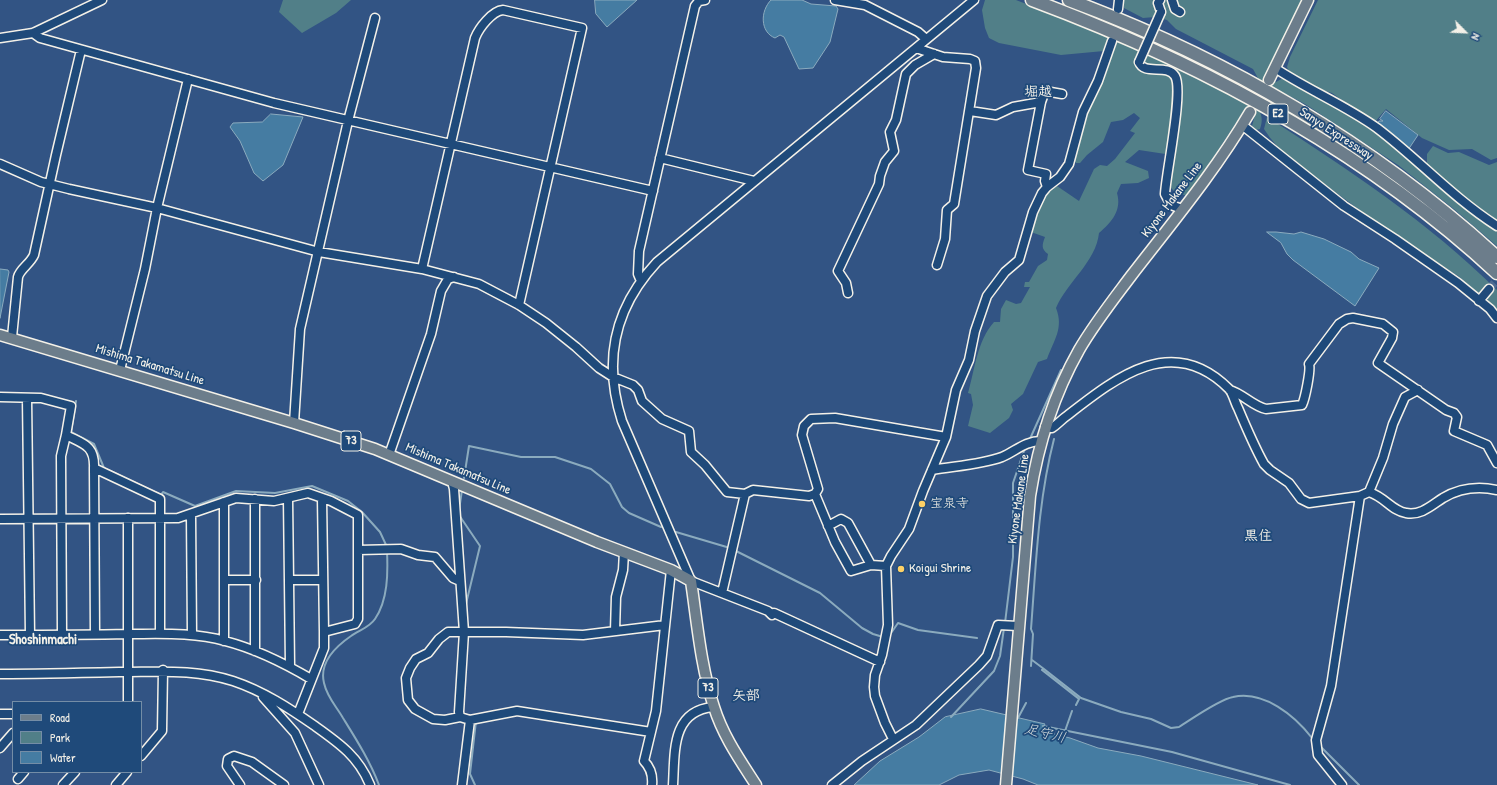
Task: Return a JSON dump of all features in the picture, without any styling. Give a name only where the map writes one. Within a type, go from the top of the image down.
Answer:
[{"type":"highway","name":"Sanyo Expressway","points":[[1032,0],[1137,42],[1184,63],[1264,105],[1358,165],[1412,202],[1445,228],[1497,273]]},
{"type":"highway","name":"Sanyo Expressway","points":[[1069,0],[1136,27],[1191,52],[1230,72],[1304,114],[1367,154],[1452,218],[1497,257]]},
{"type":"main road","points":[[1269,80],[1308,0]]},
{"type":"main road","name":"Kiyone Makane Line","points":[[1006,784],[1013,694],[1009,625],[1030,496],[1033,442],[1046,427],[1063,382],[1088,335],[1182,209],[1250,112]]},
{"type":"main road","name":"Mishima Takamatsu Line","points":[[0,335],[12,337],[294,423],[390,455],[671,570],[691,581]]},
{"type":"main road","name":"73","points":[[691,581],[707,682],[713,707],[725,735],[756,785]]},
{"type":"street","points":[[0,38],[33,33],[102,0]]},
{"type":"street","points":[[641,281],[638,274],[639,251],[660,158],[695,6],[699,2],[705,0]]},
{"type":"street","points":[[835,0],[865,5],[918,32],[926,39]]},
{"type":"street","points":[[880,662],[774,613],[772,615],[768,611],[691,581],[622,421],[615,394],[613,355],[620,322],[632,294],[641,281],[663,257],[974,0]]},
{"type":"street","points":[[1118,9],[1119,0]]},
{"type":"street","points":[[1160,0],[1158,3],[1161,12],[1139,62],[1140,66],[1144,69],[1166,70],[1173,73],[1177,78],[1177,98],[1165,194],[1171,205],[1182,209]]},
{"type":"street","points":[[1172,0],[1175,9],[1180,12]]},
{"type":"street","points":[[422,270],[450,143],[475,38],[479,28],[497,10],[582,28],[519,305]]},
{"type":"street","points":[[294,423],[300,329],[348,121],[375,18]]},
{"type":"street","points":[[33,33],[40,38],[81,50],[348,121],[551,166],[653,191]]},
{"type":"street","points":[[893,739],[885,724],[875,696],[875,675],[880,662],[888,625],[886,566],[909,528],[946,437],[956,390],[969,360],[975,331],[987,296],[1005,272],[1019,260],[1033,212],[1047,186],[1060,178],[1069,164],[1083,112],[1098,81],[1112,41]]},
{"type":"street","points":[[916,48],[943,57],[970,59],[975,61],[976,68],[954,204],[947,210],[945,239],[937,265]]},
{"type":"street","points":[[12,337],[18,277],[19,273],[31,262],[34,255],[49,184],[81,50]]},
{"type":"street","points":[[848,293],[846,282],[838,271],[879,184],[885,162],[894,151],[890,132],[896,120],[906,74],[915,65],[934,54]]},
{"type":"street","points":[[1276,68],[1318,93],[1334,100],[1377,128],[1458,198],[1497,226]]},
{"type":"street","points":[[120,370],[145,269],[157,208],[188,79]]},
{"type":"street","points":[[1047,186],[1045,181],[1046,174],[1028,170],[1041,102],[1046,91],[1062,94]]},
{"type":"street","points":[[970,111],[996,115],[1013,107],[1041,102]]},
{"type":"street","points":[[1242,125],[1344,206],[1458,283],[1490,310],[1497,318]]},
{"type":"street","points":[[660,158],[754,182]]},
{"type":"street","points":[[0,164],[41,182],[157,208],[319,252],[422,270],[479,284],[519,305],[556,331],[599,368],[613,377],[633,385],[638,390],[642,401],[662,419],[688,431],[691,452],[705,465],[727,492],[745,494],[753,490],[809,496],[815,494],[818,489],[802,435],[804,426],[811,419],[835,418],[946,437]]},
{"type":"street","points":[[390,455],[398,426],[432,334],[441,291],[448,279],[454,277]]},
{"type":"street","points":[[1479,301],[1489,289]]},
{"type":"street","points":[[1046,427],[1052,428],[1067,415],[1129,373],[1155,363],[1175,361],[1194,366],[1230,390],[1240,393],[1261,408],[1266,409],[1302,405],[1306,394],[1306,384],[1310,375],[1309,364],[1339,324],[1347,319],[1353,318],[1383,324],[1389,327],[1393,332],[1392,338],[1378,363],[1446,410],[1454,413],[1457,417],[1454,431],[1488,445],[1497,463]]},
{"type":"street","points":[[1230,390],[1264,464],[1289,483],[1301,499],[1309,503],[1360,496],[1369,492],[1378,495],[1392,507],[1408,514],[1430,507],[1443,498],[1465,489],[1484,487],[1497,490]]},
{"type":"street","points":[[1369,492],[1383,458],[1393,424],[1405,397],[1418,390]]},
{"type":"street","points":[[0,398],[41,398],[71,406],[66,435],[60,456],[62,634]]},
{"type":"street","points":[[27,398],[30,635]]},
{"type":"street","points":[[66,435],[89,447],[94,457],[95,634]]},
{"type":"street","points":[[932,470],[990,460],[1033,442]]},
{"type":"street","points":[[94,468],[160,499],[160,633]]},
{"type":"street","points":[[452,481],[454,489],[460,581],[466,632],[459,712],[460,717]]},
{"type":"street","points":[[0,519],[161,518],[191,515],[236,498],[274,500],[308,493],[358,515],[358,619],[355,624],[324,632]]},
{"type":"street","points":[[722,593],[745,494]]},
{"type":"street","points":[[815,494],[828,526],[851,571],[871,565],[886,566]]},
{"type":"street","points":[[1342,785],[1318,755],[1316,740],[1331,686],[1360,496]]},
{"type":"street","points":[[288,498],[290,666]]},
{"type":"street","points":[[298,714],[324,648],[322,498]]},
{"type":"street","points":[[255,499],[255,651]]},
{"type":"street","points":[[224,502],[224,641]]},
{"type":"street","points":[[191,515],[192,635]]},
{"type":"street","points":[[128,518],[128,701]]},
{"type":"street","points":[[828,526],[841,519],[848,523],[871,565]]},
{"type":"street","points":[[358,550],[407,550],[418,555],[435,557],[453,578],[460,581]]},
{"type":"street","points":[[615,631],[616,597],[623,570],[624,552]]},
{"type":"street","points":[[653,784],[649,766],[644,761],[656,711],[671,570]]},
{"type":"street","points":[[224,580],[256,580]]},
{"type":"street","points":[[289,580],[323,580]]},
{"type":"street","points":[[651,732],[517,711],[473,719],[460,717],[433,719],[415,709],[408,700],[406,678],[416,659],[428,653],[439,639],[448,632],[506,632],[583,635],[665,625]]},
{"type":"street","points":[[832,785],[893,739],[905,734],[916,725],[987,656],[998,625],[1009,625]]},
{"type":"street","points":[[0,635],[160,633],[192,635],[224,641],[255,651],[290,666],[311,679]]},
{"type":"street","points":[[142,755],[162,731],[163,670]]},
{"type":"street","points":[[0,674],[163,670],[196,673],[224,679],[258,691],[298,714],[344,747],[358,762],[370,785]]},
{"type":"street","points":[[258,691],[295,733],[319,785]]},
{"type":"street","points":[[673,785],[675,745],[683,723],[701,708],[713,707]]},
{"type":"street","points":[[0,714],[12,714]]},
{"type":"street","points":[[462,785],[473,719]]},
{"type":"street","points":[[0,748],[12,735]]},
{"type":"street","points":[[240,785],[227,766],[228,759],[234,756],[252,762],[284,785]]},
{"type":"street","points":[[18,779],[23,773]]},
{"type":"street","points":[[63,785],[74,773]]},
{"type":"street","points":[[116,785],[126,773]]},
{"type":"green space","points":[[283,0],[351,0],[336,13],[302,33],[279,12]]},
{"type":"green space","points":[[985,0],[1016,0],[1103,34],[1196,76],[1258,108],[1262,121],[1260,129],[1256,130],[1252,126],[1255,115],[1245,109],[1188,196],[1176,193],[1168,185],[1172,155],[1139,150],[1125,162],[1148,171],[1149,178],[1138,183],[1121,184],[1117,193],[1118,205],[1115,215],[1099,233],[1093,253],[1067,289],[1056,308],[1059,328],[1047,359],[1038,362],[1023,394],[1011,404],[1013,410],[1009,418],[990,433],[968,426],[973,405],[971,394],[968,393],[980,346],[988,330],[994,322],[1000,322],[1001,309],[1006,300],[1016,304],[1021,303],[1030,287],[1024,287],[1025,282],[1029,282],[1038,266],[1047,260],[1048,254],[1043,247],[1045,237],[1031,232],[1039,206],[1046,195],[1057,186],[1079,201],[1094,169],[1100,165],[1107,166],[1115,159],[1135,133],[1130,131],[1140,118],[1134,113],[1123,120],[1111,122],[1103,142],[1080,163],[1076,163],[1074,160],[1088,110],[1103,80],[1116,43],[1108,40],[1104,51],[1061,55],[999,43],[989,38],[985,28],[982,10]]},
{"type":"green space","points":[[1124,0],[1303,0],[1266,78],[1276,82],[1283,78],[1290,80],[1335,104],[1373,130],[1497,230],[1497,246],[1455,210],[1398,165],[1305,104],[1259,80],[1253,69],[1176,29],[1167,20],[1155,17],[1143,18],[1124,8]]},
{"type":"green space","points":[[1318,0],[1497,0],[1497,158],[1491,160],[1472,149],[1449,150],[1422,138],[1386,109],[1374,123],[1332,93],[1313,87],[1290,74],[1287,67],[1290,57]]},
{"type":"green space","points":[[1267,117],[1327,156],[1415,219],[1471,265],[1497,290],[1497,314],[1488,304],[1488,295],[1482,292],[1479,293],[1470,287],[1458,276],[1371,218],[1290,158],[1276,145],[1264,129]]},
{"type":"green space","points":[[1433,146],[1448,153],[1459,152],[1489,165],[1497,162],[1497,223],[1427,167],[1427,154]]},
{"type":"water","points":[[595,0],[637,0],[607,27],[596,14]]},
{"type":"water","points":[[771,0],[802,0],[811,4],[836,6],[838,9],[830,42],[813,68],[799,69],[784,37],[780,35],[775,38],[766,31],[763,15]]},
{"type":"water","points":[[1386,111],[1418,135],[1408,150],[1394,138],[1395,136],[1393,134],[1391,136],[1377,124],[1379,121],[1383,121],[1380,119]]},
{"type":"water","points":[[271,114],[303,117],[283,165],[263,181],[254,173],[240,141],[230,127],[233,123],[262,122]]},
{"type":"water","points":[[1267,232],[1294,234],[1301,232],[1324,239],[1351,252],[1359,259],[1379,268],[1355,306],[1293,260],[1287,254],[1281,243]]},
{"type":"water","points":[[0,269],[8,270],[9,272],[0,318]]},
{"type":"water","name":"足守川","points":[[981,709],[1045,724],[1042,731],[1070,738],[1098,748],[1141,756],[1258,785],[1038,785],[1023,779],[989,770],[959,775],[939,785],[854,785],[880,761],[919,737],[945,717]]},
{"type":"waterway","points":[[1029,441],[1061,370]]},
{"type":"waterway","points":[[76,401],[71,432],[94,444],[104,468],[161,495],[163,492],[195,506],[236,491],[275,493],[312,486],[348,501],[362,512],[380,532],[387,547]]},
{"type":"waterway","points":[[1031,666],[1033,634],[1031,629],[1038,533],[1044,486],[1054,439]]},
{"type":"waterway","points":[[464,478],[469,446],[521,457],[555,457],[591,469],[610,484],[622,507],[629,513],[661,527]]},
{"type":"waterway","points":[[1005,623],[1013,557],[1013,483],[1025,448]]},
{"type":"waterway","points":[[459,510],[462,490]]},
{"type":"waterway","points":[[459,515],[480,546],[465,608]]},
{"type":"waterway","points":[[676,532],[730,548]]},
{"type":"waterway","points":[[734,550],[820,593],[862,628],[883,637]]},
{"type":"waterway","points":[[379,785],[362,750],[329,697],[325,688],[323,676],[326,662],[334,650],[351,636],[370,625],[379,612],[385,595],[387,551]]},
{"type":"waterway","points":[[889,636],[898,623],[918,630],[977,638]]},
{"type":"waterway","points":[[951,717],[994,671],[1000,656],[1004,628]]},
{"type":"waterway","points":[[1032,660],[1044,669],[1042,670],[1079,699],[1076,705]]},
{"type":"waterway","points":[[1044,669],[1081,698],[1121,712],[1151,719],[1171,728],[1179,727],[1227,699],[1245,696],[1256,697],[1267,701],[1288,714],[1297,721],[1312,738]]},
{"type":"waterway","points":[[1018,718],[1026,703]]},
{"type":"waterway","name":"足守川","points":[[1065,731],[1072,711]]},
{"type":"waterway","points":[[475,785],[470,774],[476,721]]},
{"type":"waterway","name":"足守川","points":[[1043,726],[1172,752],[1290,785]]},
{"type":"waterway","points":[[1322,748],[1359,785]]},
{"type":"tunnel","points":[[1489,289],[1497,280]]},
{"type":"place","name":"宝泉寺","points":[[922,504]]},
{"type":"place","name":"Koigui Shrine","points":[[901,569]]},
{"type":"district","name":"堀越","points":[[1038,92]]},
{"type":"district","name":"黒住","points":[[1258,536]]},
{"type":"district","name":"Shoshinmachi","points":[[43,640]]},
{"type":"district","name":"矢部","points":[[746,696]]}]
